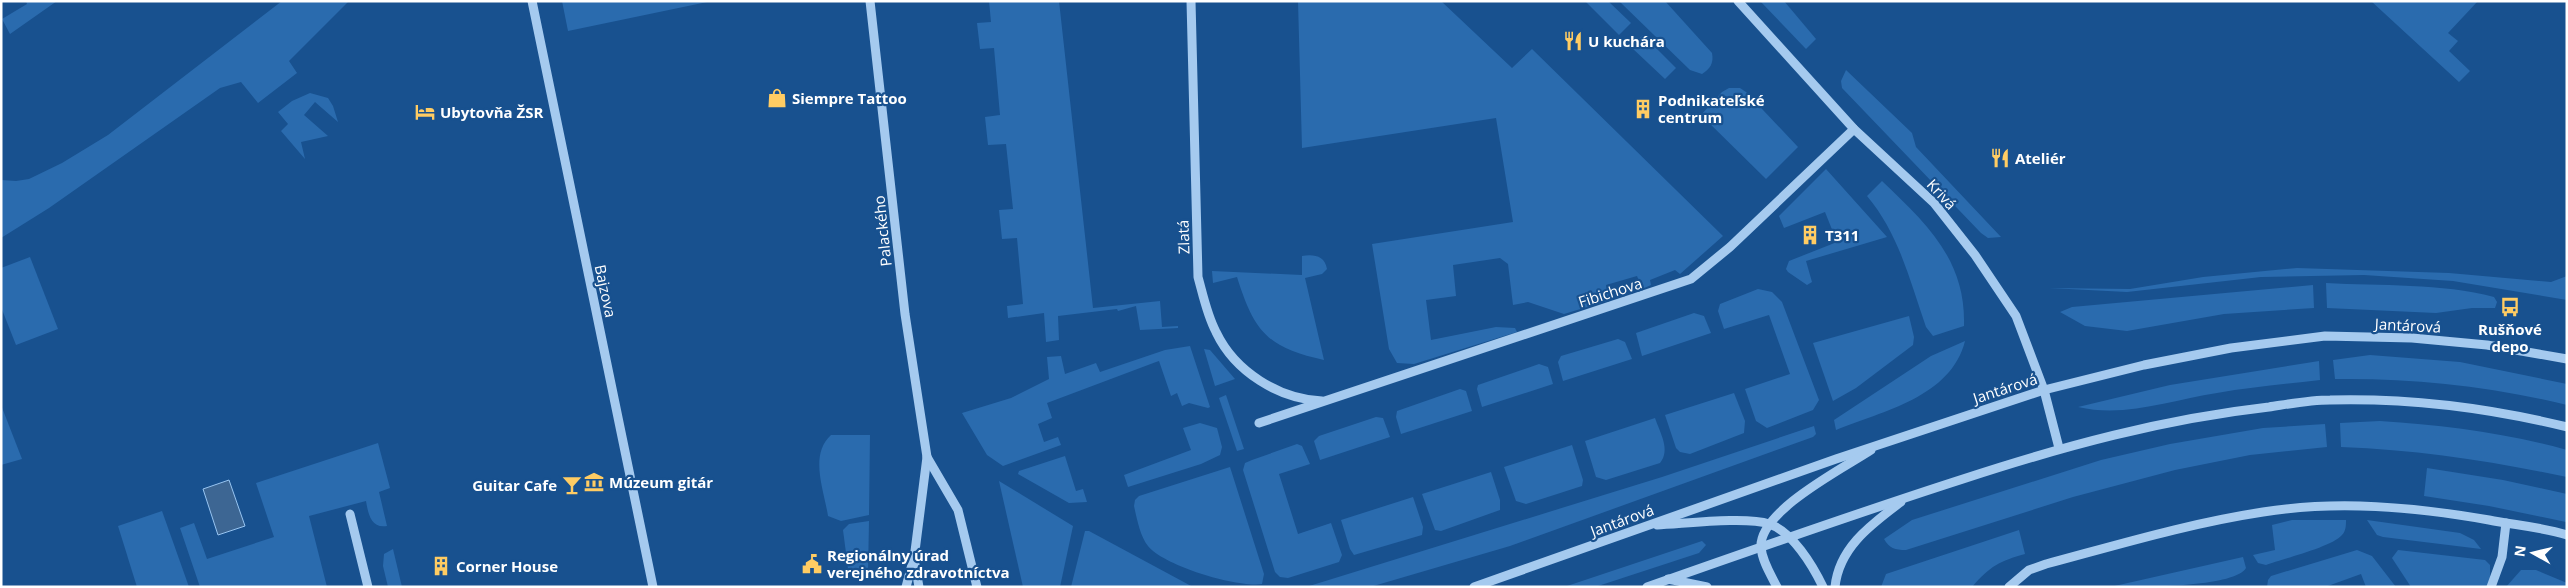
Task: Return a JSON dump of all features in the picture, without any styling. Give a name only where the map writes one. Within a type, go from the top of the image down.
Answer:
[{"type":"street","name":"Bajzova","points":[[532,1],[653,587]]},
{"type":"street","name":"Palackého","points":[[870,1],[905,314],[927,457],[914,559],[919,587]]},
{"type":"street","name":"Zlatá","points":[[1191,1],[1198,277],[1209,316],[1216,333],[1227,350],[1259,379],[1287,395],[1327,401]]},
{"type":"street","name":"Krivá","points":[[1738,1],[1854,129],[1934,203],[1975,255],[2016,316],[2044,390],[2059,448]]},
{"type":"street","name":"Fibichova","points":[[1259,423],[1683,282],[1698,275],[1854,129]]},
{"type":"street","name":"Jantárová","points":[[1474,587],[1880,444],[2044,390],[2187,357],[2325,336],[2412,338],[2487,345],[2567,359]]},
{"type":"street","points":[[1647,587],[1907,497],[2059,448],[2161,423],[2233,411],[2329,400],[2407,402],[2468,408],[2526,417],[2567,427]]},
{"type":"street","points":[[1777,587],[1761,547],[1769,524],[1780,511],[1797,498],[1880,444]]},
{"type":"street","name":"Palackého","points":[[927,457],[958,510],[977,587]]},
{"type":"street","points":[[1835,587],[1841,563],[1847,551],[1861,535],[1907,497]]},
{"type":"street","points":[[2009,587],[2029,570],[2046,564],[2169,532],[2263,512],[2332,506],[2369,506],[2419,510],[2506,523],[2567,535]]},
{"type":"street","points":[[350,514],[368,587]]},
{"type":"street","points":[[1647,525],[1733,522],[1769,524],[1789,537],[1814,568],[1823,587]]},
{"type":"street","points":[[2491,587],[2502,557],[2506,523]]},
{"type":"street","points":[[906,587],[914,559]]},
{"type":"street","points":[[1668,580],[1707,587]]},
{"type":"shaded area","points":[[26,1],[57,1],[10,34],[2,19],[27,4]]},
{"type":"shaded area","points":[[282,1],[349,1],[289,61],[297,73],[258,103],[241,82],[220,88],[49,208],[1,238],[1,180],[16,181],[29,179],[62,163],[108,135]]},
{"type":"shaded area","points":[[562,1],[712,1],[568,31]]},
{"type":"shaded area","points":[[989,1],[1059,1],[1093,308],[1160,301],[1162,327],[1178,326],[1178,328],[1140,330],[1136,306],[1118,311],[1117,309],[1058,316],[1059,340],[1046,342],[1044,313],[1008,318],[1007,306],[1023,304],[1017,238],[1002,239],[999,210],[1013,209],[1006,144],[988,145],[985,117],[1000,115],[994,48],[980,49],[977,23],[991,22]]},
{"type":"shaded area","points":[[1298,1],[1441,1],[1512,68],[1532,49],[1723,236],[1680,274],[1675,270],[1650,280],[1651,285],[1642,289],[1637,276],[1606,285],[1610,300],[1564,314],[1528,302],[1513,305],[1508,264],[1500,258],[1453,265],[1456,296],[1426,300],[1431,340],[1496,327],[1515,328],[1517,332],[1414,364],[1397,363],[1389,349],[1372,244],[1513,222],[1496,118],[1302,148]]},
{"type":"shaded area","points":[[1585,1],[1608,1],[1631,23],[1619,35]]},
{"type":"shaded area","points":[[1619,1],[1665,1],[1712,53],[1712,63],[1709,68],[1702,74],[1690,70]]},
{"type":"shaded area","points":[[1760,1],[1784,1],[1816,39],[1806,49]]},
{"type":"shaded area","points":[[2371,1],[2478,1],[2448,33],[2458,41],[2449,51],[2470,71],[2459,82]]},
{"type":"shaded area","points":[[1643,35],[1676,68],[1665,79],[1631,47]]},
{"type":"shaded area","points":[[1846,70],[1912,133],[1916,147],[2001,237],[1988,238],[1981,233],[1842,88],[1841,81]]},
{"type":"shaded area","points":[[1729,88],[1740,88],[1746,92],[1798,147],[1766,179],[1701,115],[1722,92]]},
{"type":"shaded area","points":[[310,93],[328,98],[333,106],[338,122],[315,102],[304,115],[328,136],[301,142],[305,159],[281,131],[288,124],[278,112],[292,101]]},
{"type":"shaded area","points":[[1826,169],[1887,237],[1806,261],[1812,282],[1807,285],[1786,269],[1789,261],[1837,242],[1825,212],[1784,228],[1779,216]]},
{"type":"shaded area","points":[[1882,181],[1928,228],[1951,262],[1963,303],[1964,326],[1933,336],[1926,327],[1896,242],[1867,196]]},
{"type":"shaded area","points":[[1311,255],[1318,257],[1324,261],[1327,269],[1322,274],[1305,278],[1324,360],[1289,350],[1276,343],[1266,334],[1257,324],[1250,311],[1237,277],[1213,283],[1212,271],[1302,275],[1302,256]]},
{"type":"shaded area","points":[[30,257],[58,329],[16,345],[1,307],[1,268]]},
{"type":"shaded area","points":[[2297,268],[2449,273],[2551,282],[2567,276],[2567,300],[2453,281],[2364,275],[2261,277],[2127,292],[2049,288],[2130,289],[2203,277]]},
{"type":"shaded area","points":[[2326,283],[2453,289],[2494,297],[2497,302],[2495,308],[2472,308],[2436,313],[2327,308]]},
{"type":"shaded area","points":[[2313,285],[2314,308],[2224,314],[2127,331],[2085,326],[2060,312],[2072,307]]},
{"type":"shaded area","points":[[1758,289],[1772,292],[1782,302],[1819,400],[1813,410],[1767,428],[1756,421],[1745,389],[1790,374],[1769,315],[1724,329],[1718,311],[1720,304]]},
{"type":"shaded area","points":[[1694,313],[1704,316],[1711,333],[1642,356],[1636,333]]},
{"type":"shaded area","points":[[1909,316],[1914,337],[1913,345],[1856,388],[1833,401],[1813,343]]},
{"type":"shaded area","points":[[1618,339],[1625,342],[1632,359],[1563,381],[1558,362],[1561,356]]},
{"type":"shaded area","points":[[1965,341],[1957,360],[1946,376],[1930,389],[1894,408],[1836,430],[1834,420],[1931,356]]},
{"type":"shaded area","points":[[1190,346],[1210,407],[1208,408],[1189,403],[1182,406],[1177,393],[1171,396],[1159,361],[1047,403],[1052,418],[1038,424],[1044,442],[1058,437],[1061,445],[1003,466],[987,455],[962,413],[1011,398],[1049,379],[1047,357],[1061,356],[1065,374],[1096,363],[1100,372],[1165,350]]},
{"type":"shaded area","points":[[1204,349],[1210,350],[1235,379],[1215,386]]},
{"type":"shaded area","points":[[2370,355],[2460,362],[2567,384],[2567,405],[2538,398],[2451,384],[2335,379],[2333,360]]},
{"type":"shaded area","points":[[2319,361],[2320,380],[2230,391],[2131,409],[2096,410],[2078,407],[2170,385]]},
{"type":"shaded area","points":[[1539,364],[1548,367],[1553,384],[1482,407],[1477,389],[1478,385]]},
{"type":"shaded area","points":[[1460,389],[1466,391],[1472,411],[1401,434],[1396,417],[1397,411]]},
{"type":"shaded area","points":[[1734,393],[1745,421],[1744,433],[1690,454],[1680,452],[1676,448],[1665,415]]},
{"type":"shaded area","points":[[1226,395],[1244,449],[1237,451],[1219,398]]},
{"type":"shaded area","points":[[1,405],[22,459],[1,465]]},
{"type":"shaded area","points":[[1376,417],[1383,418],[1390,437],[1320,460],[1314,441],[1319,436]]},
{"type":"shaded area","points":[[1655,418],[1665,447],[1665,453],[1660,463],[1606,480],[1596,477],[1585,441]]},
{"type":"shaded area","points":[[2380,421],[2474,431],[2521,439],[2567,450],[2567,477],[2455,457],[2370,448],[2341,447],[2340,423]]},
{"type":"shaded area","points":[[1200,423],[1217,428],[1222,447],[1220,455],[1201,464],[1128,487],[1124,475],[1191,450],[1183,428]]},
{"type":"shaded area","points":[[2325,424],[2327,447],[2250,455],[2175,470],[2073,497],[1906,550],[1893,548],[1884,539],[1912,520],[2101,460],[2170,444],[2263,428]]},
{"type":"shaded area","points":[[1814,426],[1816,434],[1813,437],[1510,546],[1370,587],[1306,587],[1662,477]]},
{"type":"shaded area","points":[[831,435],[870,435],[869,515],[841,521],[828,516],[821,484],[819,463],[824,443]]},
{"type":"shaded area","points":[[378,443],[390,488],[379,492],[387,526],[374,523],[369,515],[366,501],[309,516],[327,587],[200,587],[180,528],[194,523],[207,559],[274,537],[256,483]]},
{"type":"shaded area","points":[[1297,444],[1302,446],[1310,464],[1279,474],[1298,534],[1331,523],[1342,555],[1339,562],[1288,578],[1280,577],[1275,572],[1243,470],[1245,463]]},
{"type":"shaded area","points":[[1572,445],[1583,480],[1582,486],[1526,504],[1516,501],[1504,467]]},
{"type":"shaded area","points":[[1065,456],[1076,491],[1083,489],[1087,502],[1069,503],[1018,474],[1019,471]]},
{"type":"shaded area","points":[[1230,467],[1264,574],[1262,584],[1236,583],[1202,574],[1169,561],[1148,546],[1138,522],[1134,506],[1135,500],[1139,496]]},
{"type":"shaded area","points":[[2427,468],[2503,480],[2567,494],[2566,522],[2489,506],[2424,496]]},
{"type":"shaded area","points":[[1491,472],[1500,500],[1500,510],[1441,531],[1435,530],[1422,494]]},
{"type":"shaded area","points":[[229,480],[245,526],[218,535],[203,489]]},
{"type":"shaded area","points":[[999,481],[1073,526],[1060,587],[1023,587]]},
{"type":"shaded area","points":[[1413,497],[1423,527],[1422,535],[1354,555],[1350,549],[1341,520]]},
{"type":"shaded area","points":[[162,511],[189,587],[137,587],[118,526]]},
{"type":"shaded area","points":[[2292,520],[2346,520],[2346,526],[2342,535],[2328,544],[2266,565],[2258,563],[2253,555],[2275,550],[2272,525]]},
{"type":"shaded area","points":[[2367,520],[2460,533],[2474,540],[2481,549],[2383,537],[2377,535]]},
{"type":"shaded area","points":[[869,521],[868,572],[849,576],[843,530],[849,524]]},
{"type":"shaded area","points":[[2019,530],[2025,554],[1996,565],[1972,587],[1881,587],[1886,574]]},
{"type":"shaded area","points":[[1085,531],[1089,531],[1193,587],[1071,587]]},
{"type":"shaded area","points":[[1702,541],[1706,545],[1699,553],[1595,587],[1564,587]]},
{"type":"shaded area","points":[[393,549],[402,587],[388,587],[383,566],[384,554]]},
{"type":"shaded area","points":[[2357,550],[2372,556],[2396,587],[2366,587],[2361,574],[2325,587],[2267,587],[2271,576]]},
{"type":"shaded area","points":[[2398,550],[2485,560],[2490,565],[2490,579],[2487,587],[2411,587],[2392,558]]},
{"type":"shaded area","points":[[2243,557],[2246,568],[2238,575],[2223,579],[2183,585],[2110,587]]},
{"type":"shaded area","points":[[2521,570],[2536,570],[2567,583],[2567,587],[2506,587]]},
{"type":"place","name":"U kuchára","points":[[1573,41]]},
{"type":"place","name":"Siempre Tattoo","points":[[777,98]]},
{"type":"place","name":"Podnikateľské centrum","points":[[1643,109]]},
{"type":"place","name":"Ubytovňa ŽSR","points":[[425,112]]},
{"type":"place","name":"Ateliér","points":[[2000,158]]},
{"type":"place","name":"T311","points":[[1810,235]]},
{"type":"place","name":"Rušňové depo","points":[[2510,307]]},
{"type":"place","name":"Múzeum gitár","points":[[594,482]]},
{"type":"place","name":"Guitar Cafe","points":[[572,485]]},
{"type":"place","name":"Regionálny úrad verejného zdravotníctva","points":[[812,564]]},
{"type":"place","name":"Corner House","points":[[441,566]]}]
